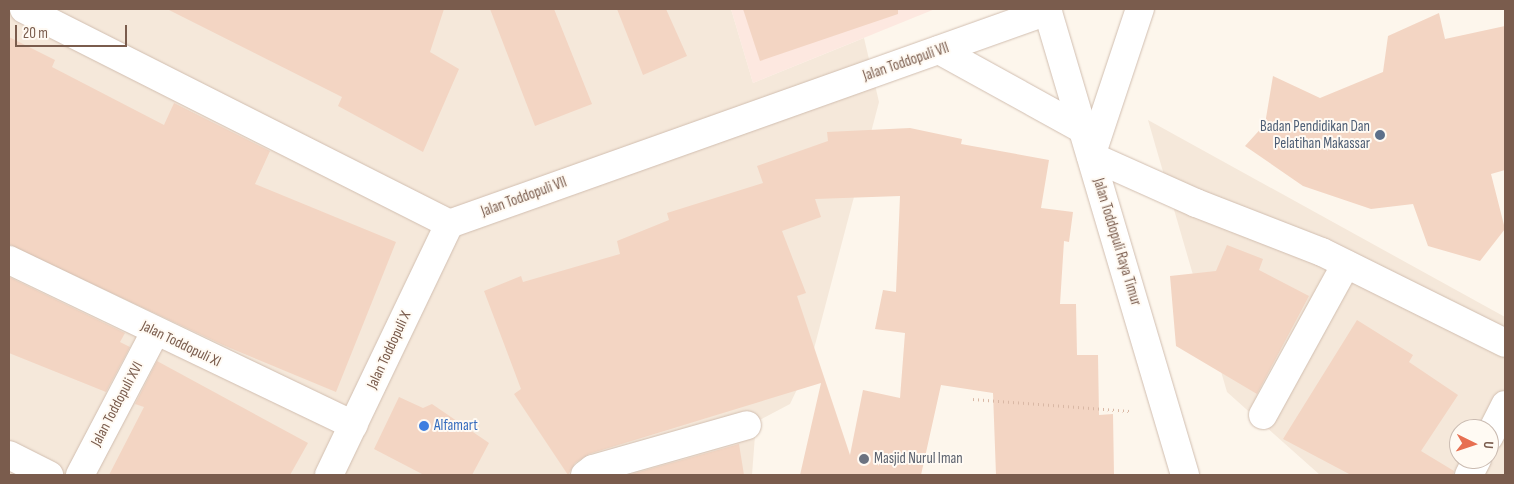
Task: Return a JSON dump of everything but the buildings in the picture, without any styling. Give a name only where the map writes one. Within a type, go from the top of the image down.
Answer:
[{"type":"street","points":[[24,9],[449,224]]},
{"type":"street","name":"Jalan Toddopuli VII","points":[[449,224],[1049,9]]},
{"type":"street","name":"Jalan Toddopuli Raya Timur","points":[[1049,9],[1185,475]]},
{"type":"street","points":[[1140,9],[1092,156],[1346,264],[1505,343]]},
{"type":"street","points":[[939,50],[1084,130]]},
{"type":"street","name":"Jalan Toddopuli X","points":[[329,475],[449,224]]},
{"type":"street","name":"Jalan Toddopuli XI","points":[[9,260],[155,332],[354,425]]},
{"type":"street","points":[[1263,415],[1346,264]]},
{"type":"street","name":"Jalan Toddopuli XVI","points":[[80,475],[155,332]]},
{"type":"street","points":[[1498,419],[1505,405]]},
{"type":"street","points":[[584,475],[593,469],[747,425]]},
{"type":"street","points":[[9,455],[49,475]]},
{"type":"path","points":[[973,400],[1168,414]]},
{"type":"shaded area","points":[[9,9],[731,9],[753,83],[864,38],[879,102],[811,360],[790,404],[756,422],[752,475],[9,475]]},
{"type":"shaded area","points":[[731,9],[935,9],[753,83]]},
{"type":"shaded area","points":[[1148,120],[1505,317],[1505,475],[1320,475],[1227,392]]},
{"type":"place","name":"Badan Pendidikan Dan Pelatihan Makassar","points":[[1380,135]]},
{"type":"place","name":"Alfamart","points":[[424,426]]},
{"type":"place","name":"Masjid Nurul Iman","points":[[864,459]]}]
